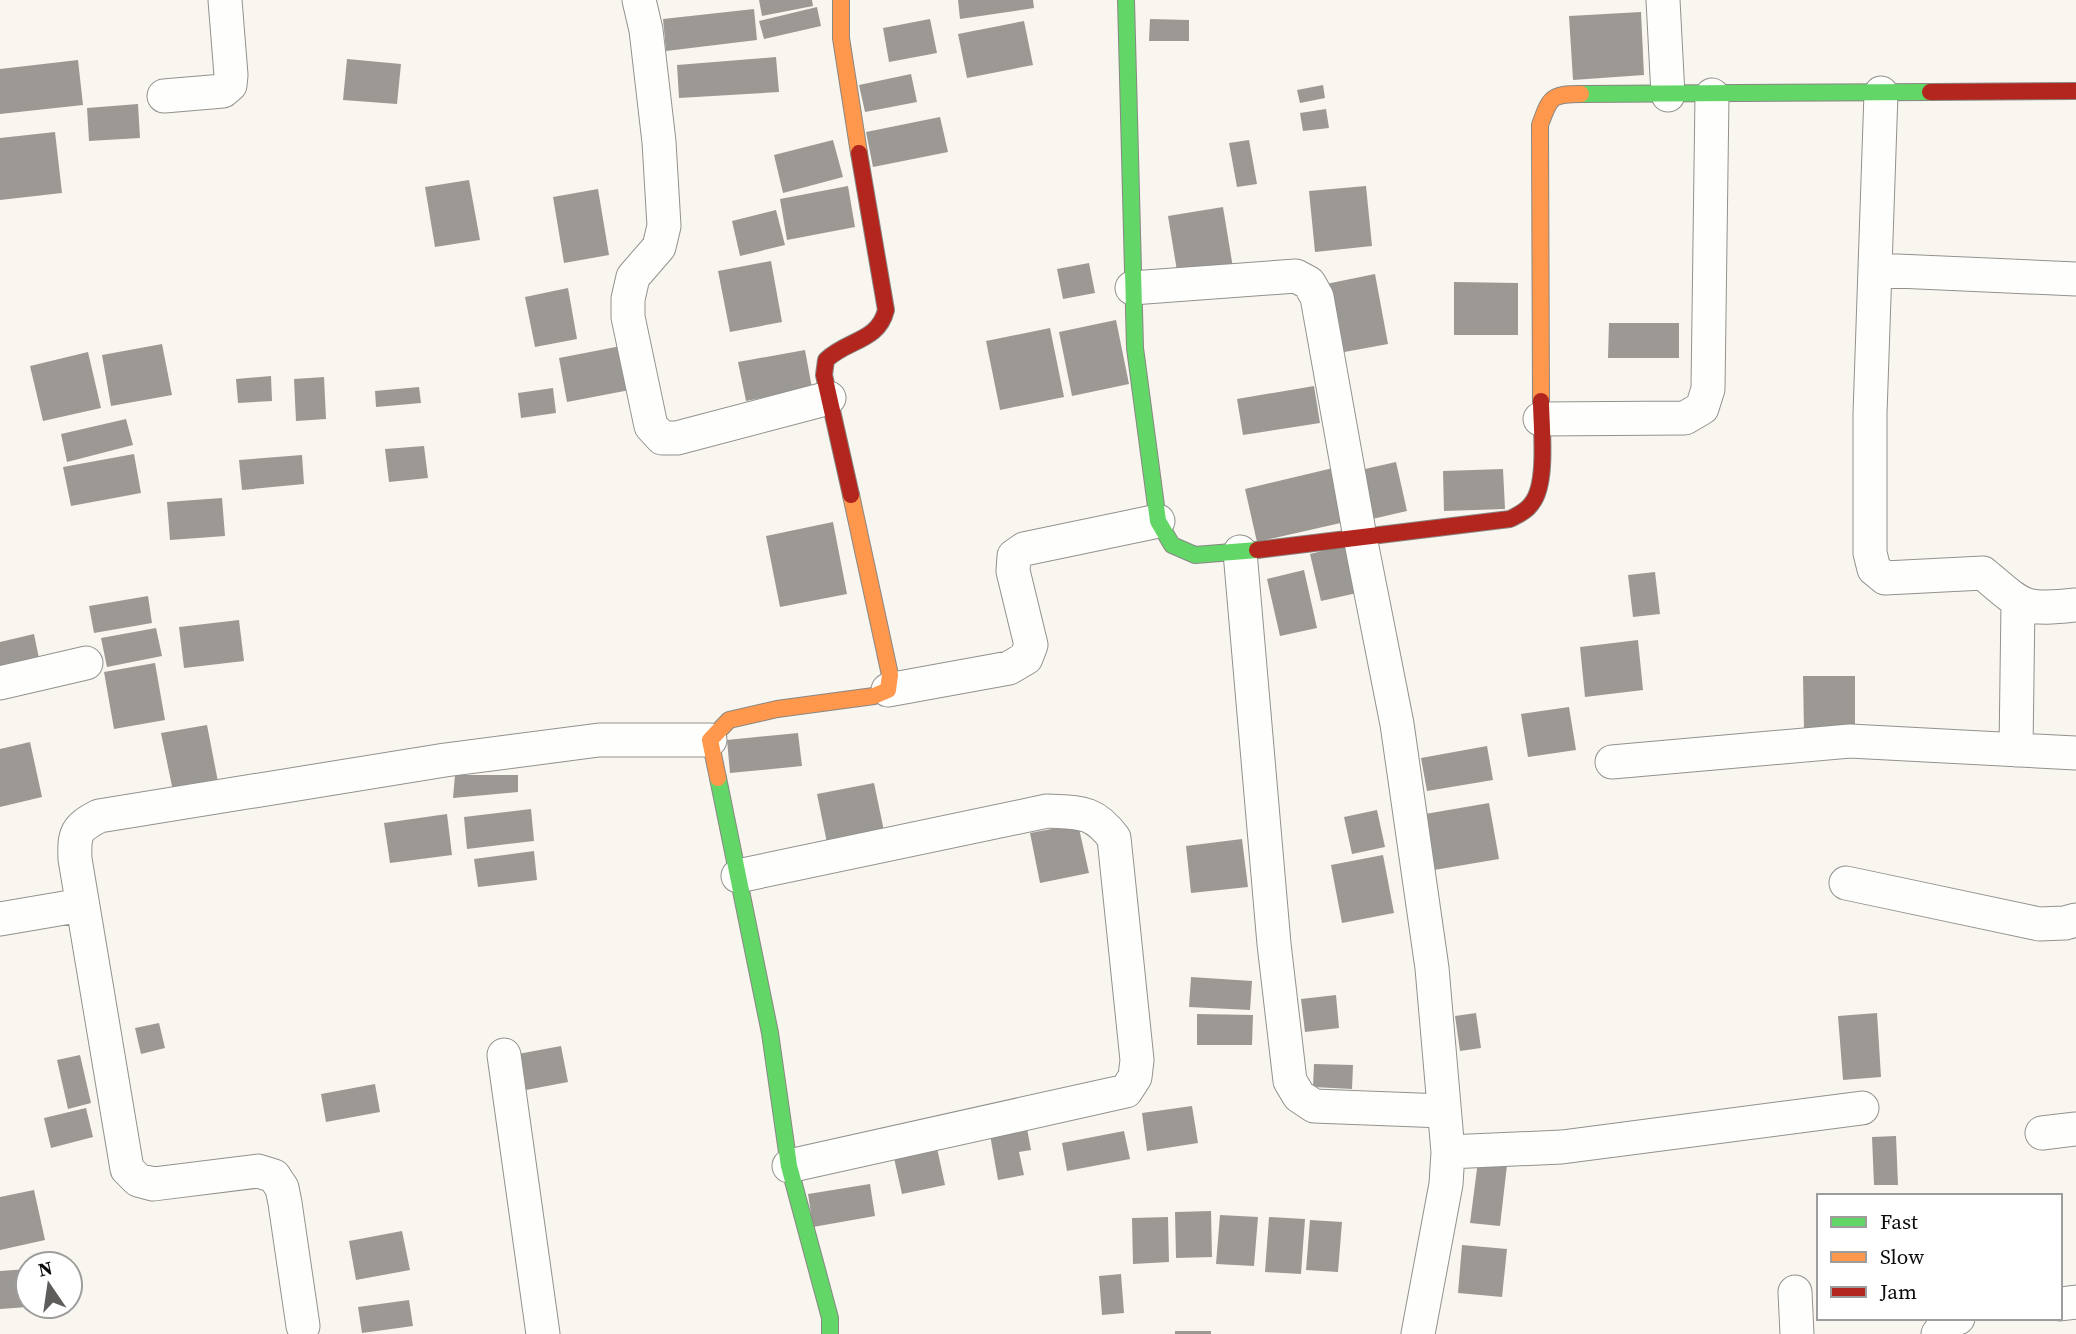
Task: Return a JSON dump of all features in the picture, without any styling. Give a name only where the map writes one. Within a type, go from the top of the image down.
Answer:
[{"type":"street","points":[[164,96],[223,91],[230,85],[225,0]]},
{"type":"street","points":[[639,0],[646,30],[659,142],[664,226],[659,247],[633,277],[628,299],[628,317],[651,426],[662,438],[677,438],[829,398]]},
{"type":"street","points":[[842,0],[841,38],[847,81],[886,310],[884,322],[875,334],[840,348],[826,360],[824,375],[890,675],[888,690]]},
{"type":"street","points":[[1126,0],[1135,348],[1158,521],[1172,545],[1195,555],[1240,552],[1510,519],[1530,509],[1539,495],[1541,419],[1539,125],[1548,102],[1559,93],[1712,95],[2076,90]]},
{"type":"street","points":[[1663,0],[1668,95]]},
{"type":"street","points":[[1881,93],[1870,414],[1870,553],[1874,569],[1885,579],[1983,573],[2018,603],[2037,608],[2076,605]]},
{"type":"street","points":[[1541,419],[1685,418],[1702,408],[1709,388],[1712,95]]},
{"type":"street","points":[[1875,270],[2076,279]]},
{"type":"street","points":[[1132,288],[1296,276],[1309,283],[1317,297],[1402,757],[1432,968],[1448,1152],[1447,1184],[1418,1334]]},
{"type":"street","points":[[303,1326],[285,1203],[282,1188],[274,1176],[258,1171],[153,1184],[138,1180],[127,1169],[75,859],[74,840],[80,826],[99,816],[445,760],[599,740],[710,740],[729,720],[777,709],[874,696],[888,690],[1009,668],[1026,658],[1031,645],[1013,571],[1014,556],[1024,549],[1158,521]]},
{"type":"street","points":[[1240,552],[1274,944],[1290,1081],[1299,1096],[1314,1105],[1444,1111]]},
{"type":"street","points":[[2016,750],[2018,603]]},
{"type":"street","points":[[0,683],[86,663]]},
{"type":"street","points":[[710,740],[771,1033],[789,1166],[830,1318],[830,1334]]},
{"type":"street","points":[[1612,762],[1850,741],[2076,752]]},
{"type":"street","points":[[738,876],[1047,811],[1086,813],[1102,822],[1114,838],[1137,1060],[1135,1077],[1126,1091],[789,1166]]},
{"type":"street","points":[[1846,883],[2039,924],[2076,920]]},
{"type":"street","points":[[0,919],[82,905]]},
{"type":"street","points":[[504,1055],[543,1334]]},
{"type":"street","points":[[1448,1152],[1574,1145],[1863,1108]]},
{"type":"street","points":[[2042,1133],[2076,1129]]},
{"type":"street","points":[[1795,1292],[1797,1334]]},
{"type":"street","points":[[1938,1334],[1947,1322],[1952,1320]]},
{"type":"building","points":[[759,0],[812,0],[813,6],[762,16]]},
{"type":"building","points":[[958,0],[1033,0],[1034,8],[960,19]]},
{"type":"building","points":[[817,7],[821,26],[764,39],[759,21]]},
{"type":"building","points":[[754,9],[757,40],[666,51],[663,19]]},
{"type":"building","points":[[1641,12],[1644,75],[1573,80],[1569,16]]},
{"type":"building","points":[[930,19],[937,53],[889,62],[883,28]]},
{"type":"building","points":[[1150,19],[1189,20],[1189,41],[1149,41]]},
{"type":"building","points":[[1024,21],[1033,65],[967,78],[958,34]]},
{"type":"building","points":[[776,57],[779,92],[679,98],[677,65]]},
{"type":"building","points":[[347,59],[401,64],[397,104],[343,100]]},
{"type":"building","points":[[78,60],[83,105],[0,114],[0,69]]},
{"type":"building","points":[[911,74],[917,102],[865,112],[859,85]]},
{"type":"building","points":[[1323,85],[1325,98],[1300,103],[1297,90]]},
{"type":"building","points":[[138,104],[140,138],[89,141],[87,108]]},
{"type":"building","points":[[1326,109],[1329,128],[1303,131],[1300,113]]},
{"type":"building","points":[[940,117],[948,152],[873,167],[866,132]]},
{"type":"building","points":[[55,132],[62,193],[0,200],[0,138]]},
{"type":"building","points":[[833,140],[843,177],[783,193],[774,155]]},
{"type":"building","points":[[1249,140],[1257,184],[1237,187],[1229,143]]},
{"type":"building","points":[[469,180],[480,240],[435,247],[425,187]]},
{"type":"building","points":[[848,186],[855,227],[787,240],[780,199]]},
{"type":"building","points":[[1366,186],[1372,246],[1315,252],[1309,191]]},
{"type":"building","points":[[598,189],[609,255],[564,263],[553,197]]},
{"type":"building","points":[[1223,207],[1233,268],[1178,277],[1168,216]]},
{"type":"building","points":[[776,210],[785,245],[740,256],[732,221]]},
{"type":"building","points":[[771,261],[782,322],[730,332],[718,271]]},
{"type":"building","points":[[1089,263],[1095,293],[1063,299],[1057,269]]},
{"type":"building","points":[[1375,274],[1388,344],[1339,353],[1326,284]]},
{"type":"building","points":[[1454,282],[1518,283],[1518,335],[1454,335]]},
{"type":"building","points":[[568,288],[577,339],[535,347],[525,297]]},
{"type":"building","points":[[1116,320],[1129,384],[1072,396],[1059,332]]},
{"type":"building","points":[[1609,323],[1679,323],[1679,358],[1608,358]]},
{"type":"building","points":[[1050,328],[1064,397],[1000,410],[986,341]]},
{"type":"building","points":[[162,344],[172,395],[111,406],[102,355]]},
{"type":"building","points":[[626,345],[635,389],[567,402],[559,358]]},
{"type":"building","points":[[805,350],[812,388],[746,401],[738,362]]},
{"type":"building","points":[[88,352],[101,408],[43,421],[30,366]]},
{"type":"building","points":[[271,376],[272,401],[238,403],[236,379]]},
{"type":"building","points":[[324,377],[326,419],[296,421],[294,379]]},
{"type":"building","points":[[1314,386],[1320,423],[1243,435],[1237,399]]},
{"type":"building","points":[[419,387],[421,403],[376,407],[375,391]]},
{"type":"building","points":[[553,388],[556,413],[521,418],[518,393]]},
{"type":"building","points":[[126,419],[133,445],[67,462],[61,434]]},
{"type":"building","points":[[424,446],[428,478],[389,482],[385,449]]},
{"type":"building","points":[[134,454],[141,493],[71,506],[63,467]]},
{"type":"building","points":[[302,455],[304,484],[242,490],[239,460]]},
{"type":"building","points":[[1396,462],[1407,511],[1368,520],[1356,471]]},
{"type":"building","points":[[1333,468],[1345,522],[1257,542],[1245,489]]},
{"type":"building","points":[[1503,469],[1505,509],[1444,511],[1443,471]]},
{"type":"building","points":[[222,498],[225,536],[170,540],[167,502]]},
{"type":"building","points":[[833,522],[847,594],[780,607],[766,536]]},
{"type":"building","points":[[1346,545],[1357,593],[1321,601],[1310,554]]},
{"type":"building","points":[[1304,570],[1317,628],[1280,636],[1267,579]]},
{"type":"building","points":[[1655,572],[1660,614],[1633,617],[1628,575]]},
{"type":"building","points":[[148,596],[152,623],[94,633],[89,606]]},
{"type":"building","points":[[239,620],[244,661],[184,668],[179,627]]},
{"type":"building","points":[[156,628],[162,656],[107,667],[101,638]]},
{"type":"building","points":[[34,634],[41,668],[0,677],[0,642]]},
{"type":"building","points":[[1638,640],[1643,690],[1585,697],[1580,647]]},
{"type":"building","points":[[155,663],[165,720],[114,729],[104,672]]},
{"type":"building","points":[[1803,676],[1855,676],[1855,731],[1804,731]]},
{"type":"building","points":[[1569,707],[1576,750],[1528,757],[1521,714]]},
{"type":"building","points":[[207,725],[219,787],[174,796],[161,733]]},
{"type":"building","points":[[798,733],[802,766],[730,773],[727,740]]},
{"type":"building","points":[[30,742],[42,797],[0,807],[0,749]]},
{"type":"building","points":[[1487,746],[1493,780],[1427,791],[1421,758]]},
{"type":"building","points":[[455,775],[518,775],[518,792],[453,798]]},
{"type":"building","points":[[874,783],[884,831],[827,843],[817,794]]},
{"type":"building","points":[[1489,803],[1499,859],[1434,870],[1425,814]]},
{"type":"building","points":[[531,809],[534,841],[467,849],[464,817]]},
{"type":"building","points":[[1377,810],[1385,847],[1352,854],[1344,817]]},
{"type":"building","points":[[447,814],[452,855],[390,863],[384,823]]},
{"type":"building","points":[[1078,824],[1089,873],[1040,883],[1030,833]]},
{"type":"building","points":[[1242,839],[1248,887],[1191,893],[1186,846]]},
{"type":"building","points":[[534,851],[537,880],[478,887],[474,859]]},
{"type":"building","points":[[1383,855],[1394,913],[1342,923],[1331,865]]},
{"type":"building","points":[[1191,977],[1252,981],[1250,1010],[1189,1007]]},
{"type":"building","points":[[1336,995],[1339,1028],[1305,1032],[1301,999]]},
{"type":"building","points":[[1476,1013],[1481,1048],[1460,1051],[1455,1016]]},
{"type":"building","points":[[1877,1013],[1881,1077],[1843,1080],[1838,1016]]},
{"type":"building","points":[[1197,1014],[1253,1015],[1252,1045],[1197,1045]]},
{"type":"building","points":[[159,1023],[165,1048],[141,1054],[135,1028]]},
{"type":"building","points":[[561,1046],[568,1082],[526,1090],[518,1054]]},
{"type":"building","points":[[80,1055],[91,1103],[68,1109],[57,1060]]},
{"type":"building","points":[[1314,1064],[1353,1065],[1352,1089],[1313,1087]]},
{"type":"building","points":[[375,1084],[380,1112],[326,1122],[321,1094]]},
{"type":"building","points":[[1192,1106],[1198,1143],[1147,1151],[1142,1113]]},
{"type":"building","points":[[86,1108],[93,1137],[51,1148],[44,1118]]},
{"type":"building","points":[[1026,1123],[1031,1150],[1019,1152],[1024,1175],[998,1180],[989,1129]]},
{"type":"building","points":[[1124,1131],[1130,1159],[1067,1171],[1062,1143]]},
{"type":"building","points":[[1896,1136],[1898,1185],[1874,1185],[1872,1137]]},
{"type":"building","points":[[937,1148],[945,1185],[902,1194],[894,1158]]},
{"type":"building","points":[[1478,1161],[1507,1165],[1500,1226],[1470,1223]]},
{"type":"building","points":[[870,1184],[875,1216],[813,1227],[808,1194]]},
{"type":"building","points":[[34,1190],[45,1240],[0,1250],[0,1197]]},
{"type":"building","points":[[1211,1211],[1212,1257],[1176,1258],[1175,1212]]},
{"type":"building","points":[[1220,1215],[1258,1217],[1254,1266],[1216,1264]]},
{"type":"building","points":[[1168,1217],[1169,1262],[1133,1264],[1132,1218]]},
{"type":"building","points":[[1269,1217],[1305,1219],[1301,1274],[1265,1272]]},
{"type":"building","points":[[1310,1220],[1342,1222],[1338,1272],[1306,1270]]},
{"type":"building","points":[[402,1231],[410,1270],[356,1280],[349,1241]]},
{"type":"building","points":[[1462,1245],[1507,1249],[1502,1297],[1458,1293]]},
{"type":"building","points":[[14,1270],[14,1308],[0,1309],[0,1271]]},
{"type":"building","points":[[1121,1274],[1124,1313],[1102,1315],[1099,1276]]},
{"type":"building","points":[[409,1300],[413,1326],[362,1333],[358,1307]]},
{"type":"building","points":[[1175,1331],[1211,1331],[1211,1334],[1175,1334]]},
{"type":"traffic: fast","points":[[1126,0],[1135,348],[1158,521],[1172,545],[1195,555],[1257,550]]},
{"type":"traffic: fast","points":[[1581,94],[1930,92]]},
{"type":"traffic: fast","points":[[718,778],[770,1033],[789,1166],[830,1318],[830,1334]]},
{"type":"traffic: slow","points":[[841,0],[841,38],[859,153]]},
{"type":"traffic: slow","points":[[1541,401],[1540,125],[1546,108],[1553,99],[1557,96],[1581,94]]},
{"type":"traffic: slow","points":[[718,778],[710,740],[729,720],[777,709],[874,696],[888,690],[890,675],[851,495]]},
{"type":"traffic: jam","points":[[1930,92],[2076,91]]},
{"type":"traffic: jam","points":[[851,495],[824,375],[826,360],[869,334],[882,320],[886,310],[859,153]]},
{"type":"traffic: jam","points":[[1257,550],[1510,519],[1516,516],[1532,503],[1540,482],[1541,401]]}]
